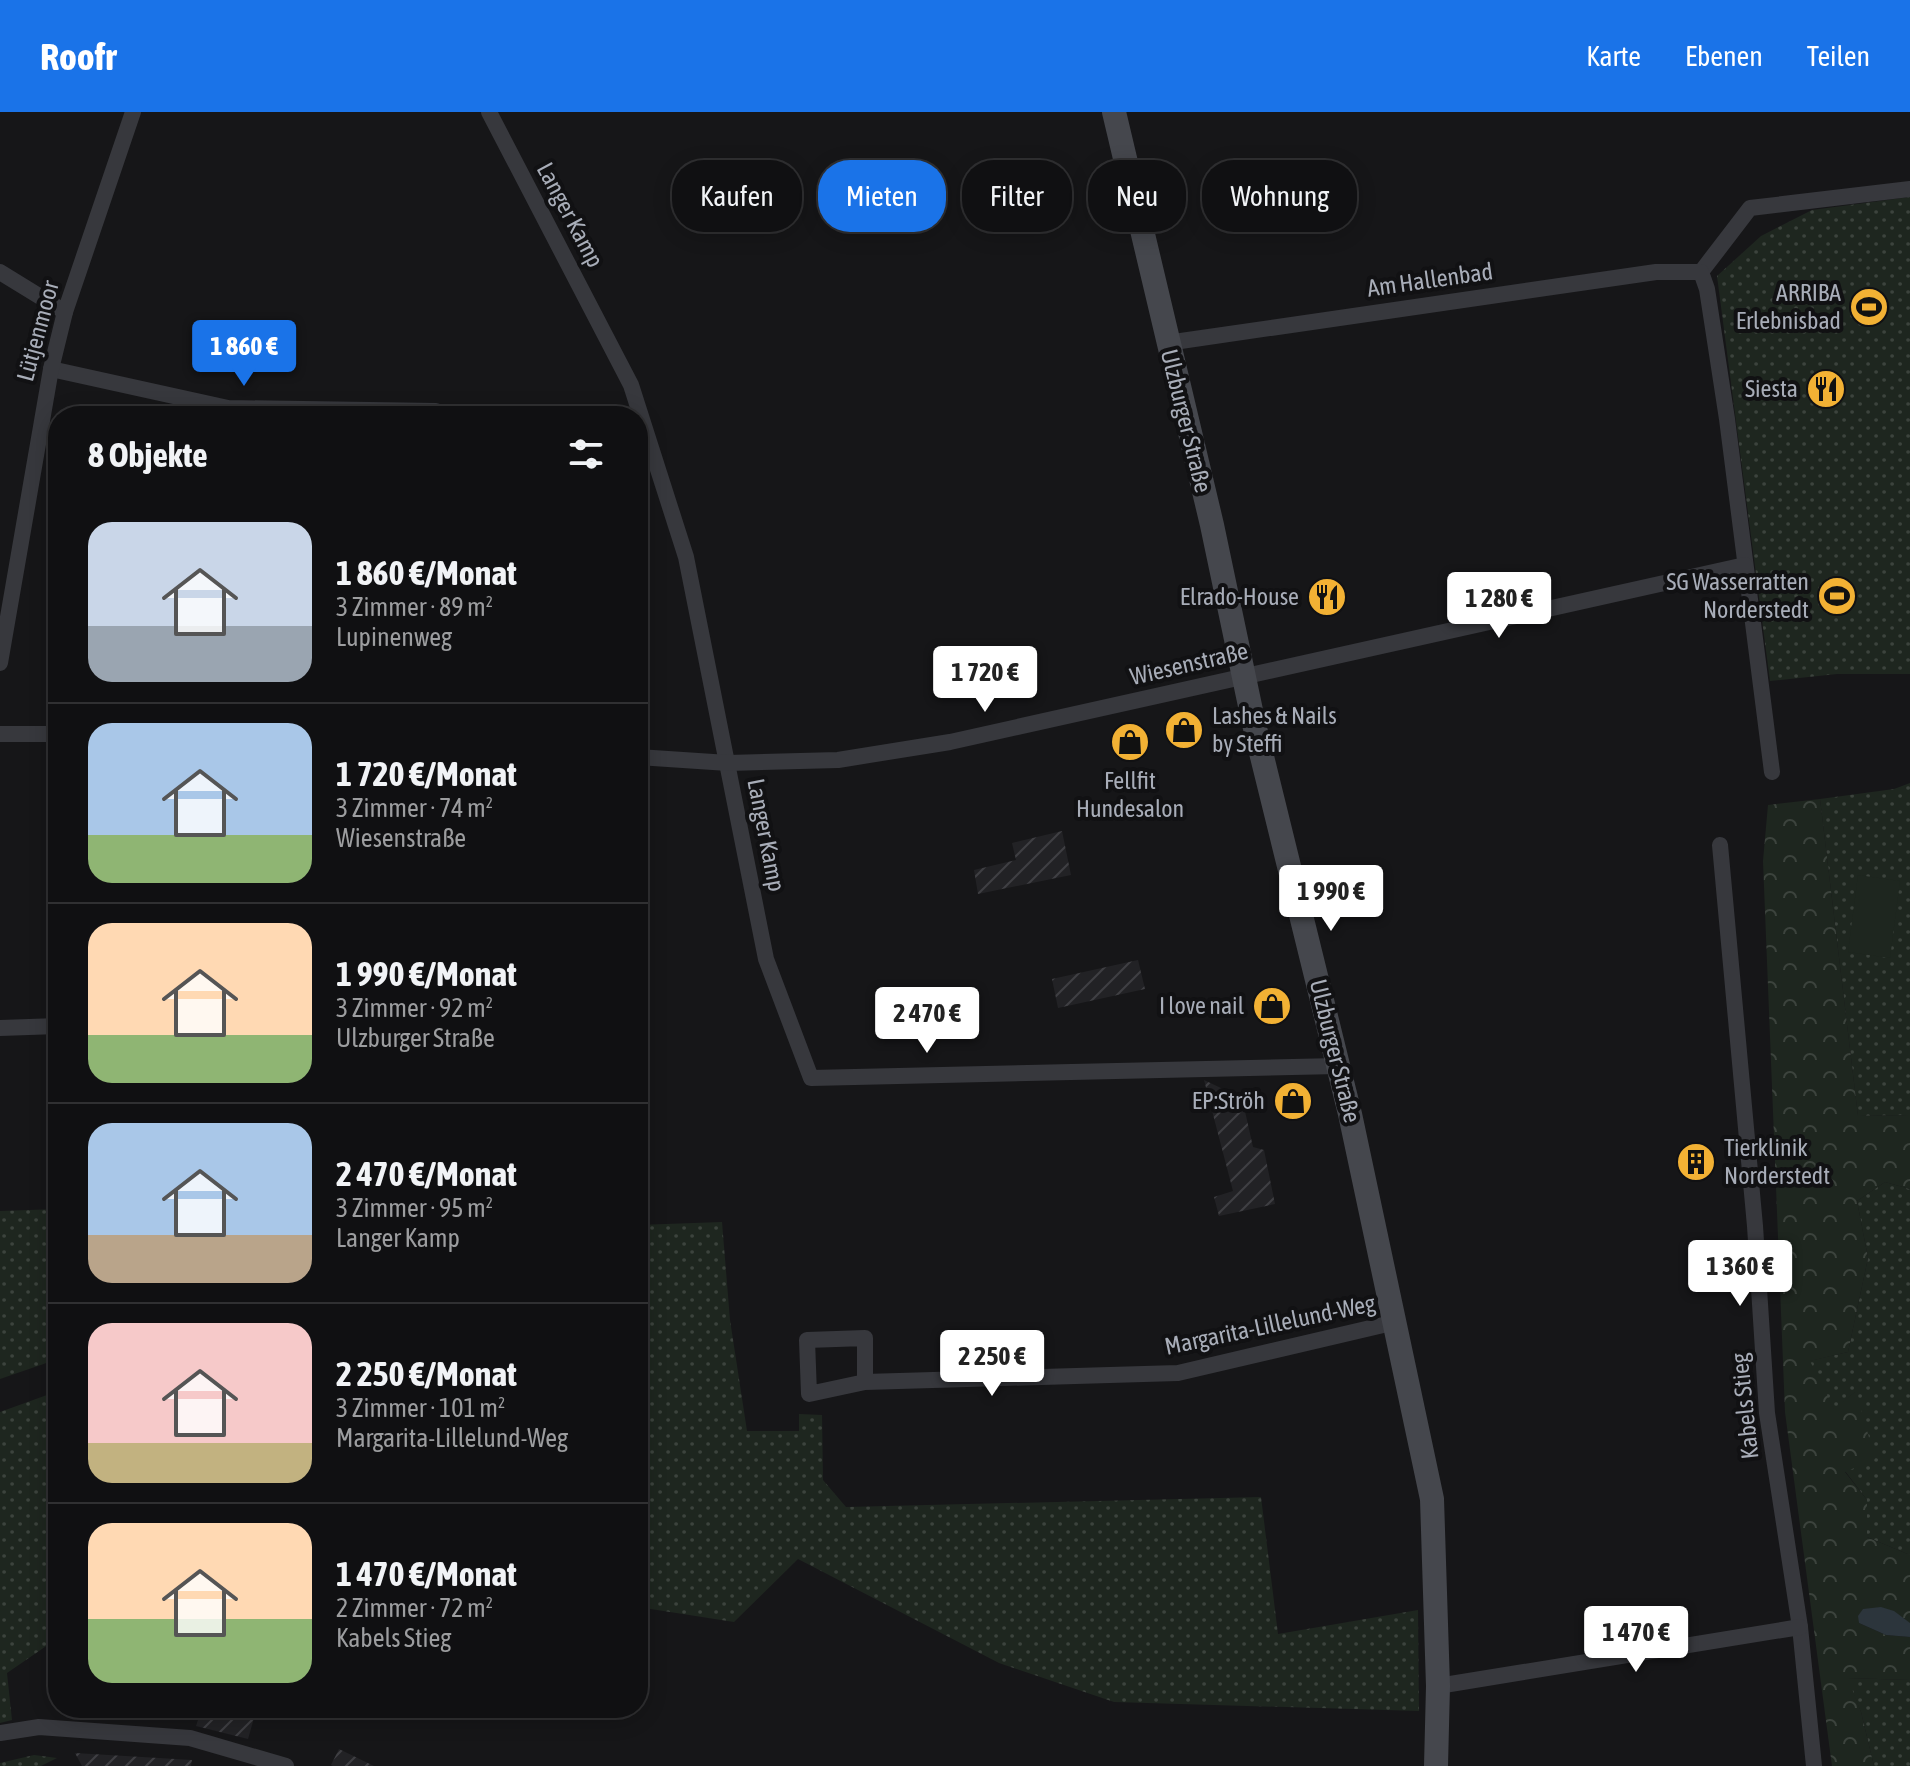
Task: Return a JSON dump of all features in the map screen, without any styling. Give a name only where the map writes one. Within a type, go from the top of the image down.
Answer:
[{"type":"main road","name":"Ulzburger Straße","points":[[1114,112],[1212,525],[1243,676],[1338,1066],[1432,1499],[1438,1686],[1436,1766]]},
{"type":"street","name":"Lütjenmoor","points":[[0,663],[51,369],[65,312],[133,112]]},
{"type":"street","name":"Langer Kamp","points":[[489,112],[631,385],[638,406]]},
{"type":"street","points":[[1772,772],[1727,419],[1707,289],[1701,272],[1750,208],[1910,189]]},
{"type":"street","points":[[0,272],[65,312]]},
{"type":"street","name":"Am Hallenbad","points":[[1167,343],[1656,272],[1701,272]]},
{"type":"street","points":[[51,369],[219,406]]},
{"type":"street","name":"Langer Kamp","points":[[648,438],[686,557],[766,959],[811,1078],[1338,1066]]},
{"type":"street","name":"Wiesenstraße","points":[[648,758],[728,763],[838,760],[936,745],[1745,565]]},
{"type":"street","points":[[0,734],[48,734]]},
{"type":"street","name":"Kabels Stieg","points":[[1720,845],[1755,1226],[1767,1413],[1800,1627],[1814,1766]]},
{"type":"street","points":[[0,1028],[48,1026]]},
{"type":"street","name":"Margarita-Lillelund-Weg","points":[[865,1382],[865,1338],[807,1340],[809,1394],[865,1382],[1178,1373],[1396,1322]]},
{"type":"street","points":[[1438,1686],[1800,1627]]},
{"type":"street","points":[[0,1733],[39,1727],[190,1738],[286,1766]]},
{"type":"shaded area","points":[[1062,831],[1071,875],[978,894],[974,870],[1016,860],[1012,843]]},
{"type":"shaded area","points":[[1138,960],[1145,989],[1058,1008],[1052,979]]},
{"type":"shaded area","points":[[1204,1080],[1242,1098],[1253,1147],[1264,1150],[1275,1204],[1219,1216],[1214,1197],[1233,1191]]},
{"type":"shaded area","points":[[1881,1607],[1894,1611],[1910,1623],[1910,1637],[1886,1635],[1859,1623],[1858,1616],[1863,1609]]},
{"type":"shaded area","points":[[199,1718],[254,1718],[248,1739],[196,1726]]},
{"type":"shaded area","points":[[339,1749],[374,1766],[333,1766]]},
{"type":"shaded area","points":[[75,1753],[192,1760],[191,1766],[82,1766]]},
{"type":"green space","name":"ARRIBA Erlebnisbad","points":[[1910,197],[1910,674],[1837,674],[1770,681],[1717,276],[1761,236],[1812,210]]},
{"type":"green space","points":[[1910,783],[1910,1115],[1858,1116],[1820,799],[1894,789]]},
{"type":"green space","points":[[1820,799],[1858,1116],[1910,1115],[1910,1189],[1885,1182],[1857,1201],[1868,1258],[1848,1352],[1810,1361],[1834,1409],[1856,1391],[1875,1459],[1845,1472],[1867,1500],[1867,1537],[1910,1555],[1910,1623],[1859,1623],[1886,1635],[1910,1637],[1910,1680],[1848,1678],[1861,1712],[1874,1766],[1832,1766],[1785,1412],[1763,861],[1768,805]]},
{"type":"green space","points":[[1858,875],[1900,881],[1890,958],[1848,952]]},
{"type":"green space","points":[[1885,1182],[1910,1189],[1910,1555],[1867,1537],[1867,1500],[1845,1471],[1855,1392],[1834,1410],[1809,1361],[1848,1352],[1868,1258],[1857,1201]]},
{"type":"green space","points":[[48,1209],[48,1362],[0,1379],[0,1211]]},
{"type":"green space","points":[[722,1222],[730,1320],[747,1431],[799,1431],[799,1414],[822,1415],[823,1480],[846,1507],[1261,1497],[1278,1634],[1418,1610],[1419,1711],[1114,1702],[999,1663],[798,1559],[734,1622],[648,1609],[648,1225]]},
{"type":"green space","points":[[48,1395],[48,1645],[7,1673],[12,1720],[0,1723],[0,1412]]},
{"type":"green space","points":[[1847,1678],[1910,1680],[1910,1766],[1874,1766],[1861,1712]]},
{"type":"green space","points":[[34,1755],[57,1758],[41,1766],[0,1766],[0,1763]]},
{"type":"place","name":"ARRIBA Erlebnisbad","points":[[1869,307]]},
{"type":"place","name":"Siesta","points":[[1826,389]]},
{"type":"place","name":"SG Wasserratten Norderstedt","points":[[1837,596]]},
{"type":"place","name":"Elrado-House","points":[[1327,597]]},
{"type":"place","name":"Lashes & Nails by Steffi","points":[[1184,730]]},
{"type":"place","name":"Fellfit Hundesalon","points":[[1130,742]]},
{"type":"place","name":"I love nail","points":[[1272,1006]]},
{"type":"place","name":"EP:Ströh","points":[[1293,1101]]},
{"type":"place","name":"Tierklinik Norderstedt","points":[[1696,1162]]}]
